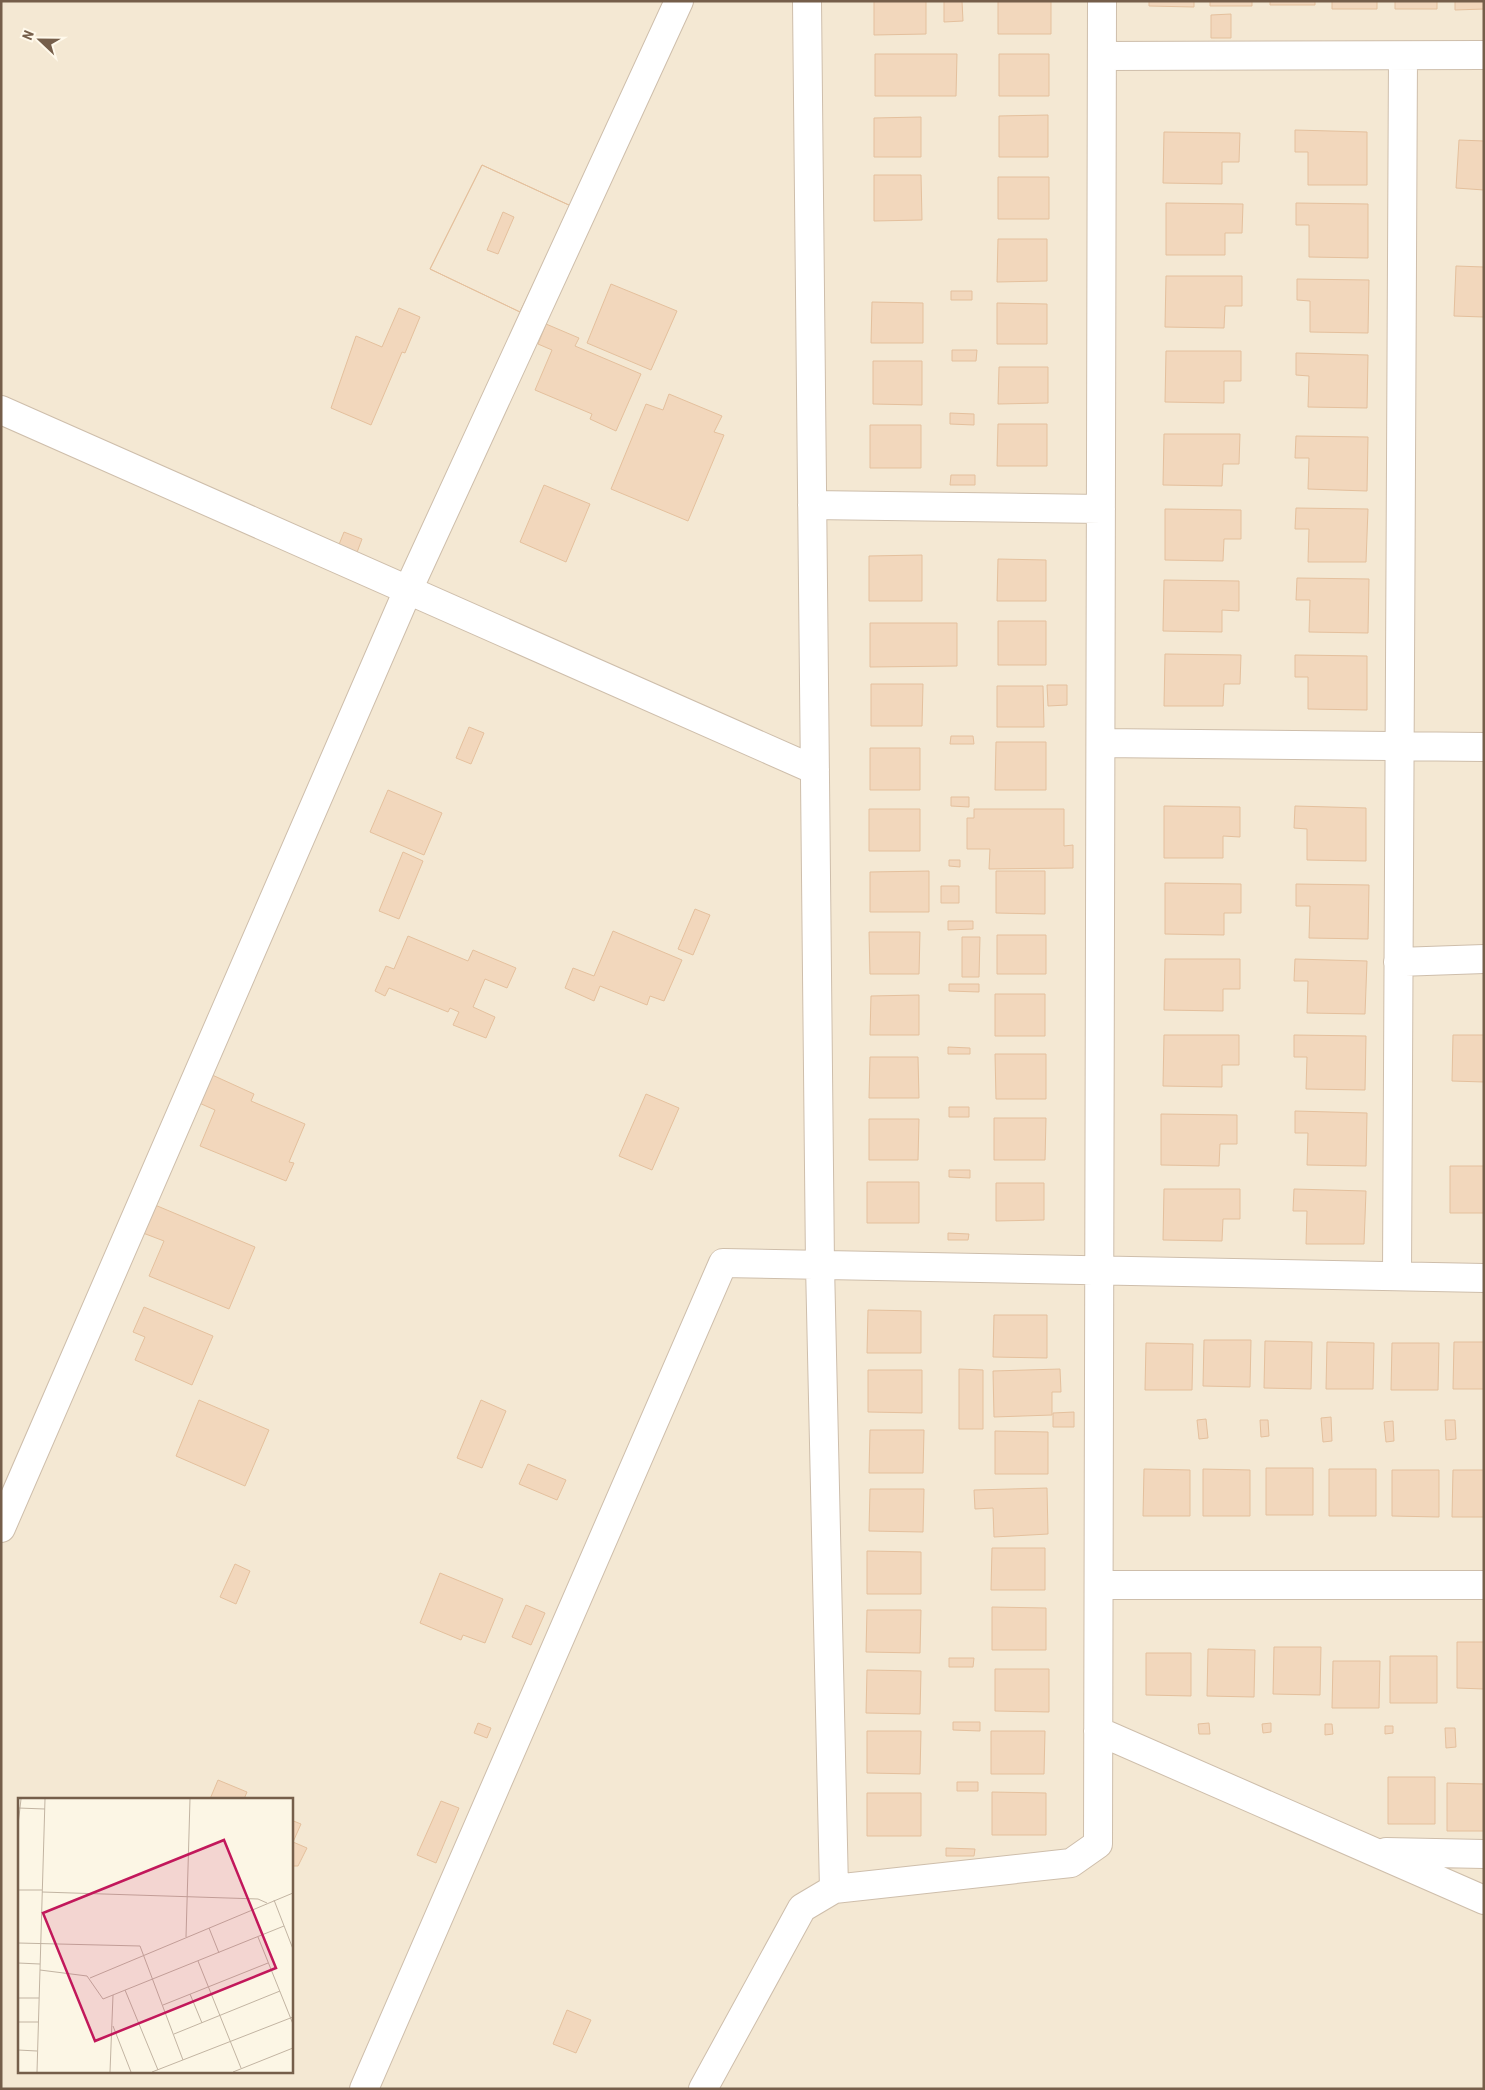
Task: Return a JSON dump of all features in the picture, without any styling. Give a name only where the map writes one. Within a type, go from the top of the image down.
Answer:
[{"type":"street","points":[[1,1528],[408,590],[679,1]]},
{"type":"street","points":[[807,1],[820,1265],[834,1889]]},
{"type":"street","points":[[703,2089],[802,1908],[834,1889],[1071,1864],[1098,1844],[1102,1]]},
{"type":"street","points":[[1102,56],[1484,55]]},
{"type":"street","points":[[1397,1276],[1403,56]]},
{"type":"street","points":[[1,410],[815,770]]},
{"type":"street","points":[[812,505],[1101,508]]},
{"type":"street","points":[[1101,743],[1484,748]]},
{"type":"street","points":[[1398,962],[1484,959]]},
{"type":"street","points":[[364,2089],[723,1263],[1484,1278]]},
{"type":"street","points":[[1099,1585],[1484,1585]]},
{"type":"street","points":[[1098,1731],[1484,1900]]},
{"type":"street","points":[[1375,1852],[1484,1854]]},
{"type":"shaded area","points":[[1,1],[1484,1],[1484,2089],[1,2089]]},
{"type":"building","points":[[874,1],[926,1],[926,34],[874,35]]},
{"type":"building","points":[[944,1],[962,1],[963,21],[944,22]]},
{"type":"building","points":[[998,1],[1051,1],[1051,34],[998,34]]},
{"type":"building","points":[[1149,1],[1194,1],[1194,7],[1149,6]]},
{"type":"building","points":[[1210,1],[1252,1],[1252,6],[1210,6]]},
{"type":"building","points":[[1270,1],[1315,1],[1315,5],[1270,5]]},
{"type":"building","points":[[1332,1],[1377,1],[1377,9],[1332,9]]},
{"type":"building","points":[[1395,1],[1437,1],[1437,9],[1395,9]]},
{"type":"building","points":[[1455,1],[1484,1],[1484,9],[1455,10]]},
{"type":"building","points":[[1231,14],[1231,38],[1211,38],[1211,15]]},
{"type":"building","points":[[875,54],[957,54],[956,96],[875,96]]},
{"type":"building","points":[[999,54],[1049,54],[1049,96],[999,96]]},
{"type":"building","points":[[1048,115],[1048,157],[999,157],[999,116]]},
{"type":"building","points":[[921,117],[921,157],[874,157],[874,118]]},
{"type":"building","points":[[1295,130],[1367,132],[1367,185],[1308,185],[1308,152],[1295,152]]},
{"type":"building","points":[[1164,132],[1240,133],[1239,162],[1222,162],[1222,184],[1163,183]]},
{"type":"building","points":[[1459,140],[1484,141],[1484,190],[1456,188]]},
{"type":"building","points":[[482,165],[571,206],[520,312],[430,269]],"holes":[[[503,212],[514,217],[498,254],[487,250]]]},
{"type":"building","points":[[482,165],[571,206],[520,312],[430,269]]},
{"type":"building","points":[[874,175],[921,175],[922,220],[874,221]]},
{"type":"building","points":[[998,177],[1049,177],[1049,219],[998,219]]},
{"type":"building","points":[[1166,203],[1243,204],[1242,233],[1225,233],[1225,255],[1166,255]]},
{"type":"building","points":[[1296,203],[1368,204],[1368,258],[1309,257],[1309,225],[1296,225]]},
{"type":"building","points":[[998,239],[1047,239],[1047,281],[997,282]]},
{"type":"building","points":[[1456,266],[1484,267],[1484,317],[1454,316]]},
{"type":"building","points":[[1166,276],[1242,276],[1242,306],[1225,306],[1224,328],[1165,327]]},
{"type":"building","points":[[1297,279],[1369,280],[1368,333],[1310,332],[1310,301],[1297,300]]},
{"type":"building","points":[[611,284],[677,311],[651,370],[587,343]]},
{"type":"building","points":[[951,291],[972,291],[972,300],[951,300]]},
{"type":"building","points":[[872,302],[923,303],[923,343],[871,343]]},
{"type":"building","points":[[997,303],[1047,304],[1047,344],[997,344]]},
{"type":"building","points":[[399,308],[420,317],[405,353],[402,352],[371,425],[331,408],[356,336],[382,347]]},
{"type":"building","points":[[546,324],[579,338],[575,346],[641,374],[616,431],[590,419],[592,414],[535,390],[552,350],[538,344]]},
{"type":"building","points":[[952,350],[977,350],[976,361],[952,361]]},
{"type":"building","points":[[1166,351],[1241,351],[1241,381],[1224,381],[1224,403],[1165,402]]},
{"type":"building","points":[[1296,353],[1368,355],[1367,408],[1308,407],[1309,376],[1296,375]]},
{"type":"building","points":[[873,361],[922,361],[922,405],[873,404]]},
{"type":"building","points":[[999,367],[1048,367],[1048,403],[998,404]]},
{"type":"building","points":[[669,394],[722,416],[714,432],[724,435],[688,521],[611,489],[646,404],[663,410]]},
{"type":"building","points":[[950,413],[974,414],[974,425],[950,424]]},
{"type":"building","points":[[998,424],[1047,424],[1047,466],[997,466]]},
{"type":"building","points":[[870,425],[921,425],[921,468],[870,468]]},
{"type":"building","points":[[1164,434],[1240,434],[1239,464],[1223,464],[1222,486],[1163,485]]},
{"type":"building","points":[[1296,436],[1368,437],[1367,491],[1308,489],[1309,458],[1295,458]]},
{"type":"building","points":[[951,475],[975,475],[975,485],[950,485]]},
{"type":"building","points":[[544,485],[590,504],[566,562],[520,542]]},
{"type":"building","points":[[1296,508],[1368,509],[1366,562],[1308,562],[1309,529],[1295,529]]},
{"type":"building","points":[[1165,509],[1241,510],[1241,539],[1224,539],[1223,561],[1165,560]]},
{"type":"building","points":[[344,532],[362,539],[356,555],[338,547]]},
{"type":"building","points":[[922,555],[922,601],[869,601],[869,556]]},
{"type":"building","points":[[998,559],[1046,560],[1046,601],[997,601]]},
{"type":"building","points":[[1297,578],[1369,579],[1368,633],[1309,632],[1310,600],[1296,600]]},
{"type":"building","points":[[1164,580],[1239,581],[1239,611],[1222,610],[1222,632],[1163,631]]},
{"type":"building","points":[[998,621],[1046,621],[1046,665],[998,665]]},
{"type":"building","points":[[870,623],[957,623],[957,666],[870,667]]},
{"type":"building","points":[[1165,654],[1241,655],[1240,684],[1224,684],[1223,706],[1164,706]]},
{"type":"building","points":[[1295,655],[1367,656],[1367,710],[1308,709],[1308,677],[1295,677]]},
{"type":"building","points":[[871,684],[923,684],[922,726],[871,726]]},
{"type":"building","points":[[1047,685],[1067,685],[1067,705],[1048,706]]},
{"type":"building","points":[[997,686],[1043,686],[1044,727],[997,727]]},
{"type":"building","points":[[469,727],[484,733],[471,764],[456,758]]},
{"type":"building","points":[[951,736],[973,736],[974,744],[950,744]]},
{"type":"building","points":[[996,742],[1046,742],[1046,790],[995,790]]},
{"type":"building","points":[[870,748],[920,748],[920,790],[870,790]]},
{"type":"building","points":[[388,790],[442,813],[424,855],[370,832]]},
{"type":"building","points":[[951,797],[969,797],[969,807],[951,806]]},
{"type":"building","points":[[1164,806],[1240,807],[1240,837],[1223,836],[1223,858],[1164,858]]},
{"type":"building","points":[[1295,806],[1366,808],[1366,861],[1307,860],[1307,829],[1294,828]]},
{"type":"building","points":[[869,809],[920,809],[920,851],[869,851]]},
{"type":"building","points":[[974,809],[1064,809],[1064,846],[1073,845],[1073,868],[989,869],[990,849],[967,849],[967,818],[974,818]]},
{"type":"building","points":[[403,852],[423,861],[399,919],[379,911]]},
{"type":"building","points":[[949,860],[960,860],[960,867],[949,866]]},
{"type":"building","points":[[929,871],[929,912],[870,912],[870,872]]},
{"type":"building","points":[[996,871],[1045,871],[1045,914],[996,913]]},
{"type":"building","points":[[1165,883],[1241,884],[1241,913],[1224,913],[1224,935],[1165,934]]},
{"type":"building","points":[[1296,884],[1369,885],[1368,939],[1309,938],[1310,906],[1296,906]]},
{"type":"building","points":[[941,886],[959,886],[959,903],[941,903]]},
{"type":"building","points":[[695,909],[710,915],[693,955],[678,949]]},
{"type":"building","points":[[948,921],[973,921],[973,929],[948,930]]},
{"type":"building","points":[[613,931],[682,960],[664,1001],[650,996],[647,1005],[600,986],[594,1001],[565,988],[573,968],[594,976]]},
{"type":"building","points":[[869,932],[920,932],[919,974],[870,974]]},
{"type":"building","points":[[997,935],[1046,935],[1046,974],[997,974]]},
{"type":"building","points":[[408,936],[468,961],[473,950],[516,968],[507,988],[485,979],[473,1007],[495,1017],[486,1038],[453,1025],[459,1012],[450,1008],[448,1012],[389,988],[385,996],[375,991],[386,966],[394,969]]},
{"type":"building","points":[[962,937],[980,937],[979,977],[962,977]]},
{"type":"building","points":[[1165,959],[1240,959],[1240,989],[1223,989],[1223,1011],[1164,1010]]},
{"type":"building","points":[[1295,959],[1367,961],[1365,1014],[1307,1013],[1308,981],[1294,981]]},
{"type":"building","points":[[949,984],[979,984],[979,992],[949,991]]},
{"type":"building","points":[[995,994],[1045,994],[1045,1036],[995,1036]]},
{"type":"building","points":[[919,995],[919,1035],[870,1035],[871,996]]},
{"type":"building","points":[[1164,1035],[1239,1035],[1239,1065],[1222,1065],[1222,1087],[1163,1086]]},
{"type":"building","points":[[1294,1035],[1366,1036],[1365,1090],[1306,1089],[1307,1057],[1294,1057]]},
{"type":"building","points":[[1453,1035],[1484,1035],[1484,1082],[1452,1081]]},
{"type":"building","points":[[948,1047],[970,1048],[970,1054],[948,1054]]},
{"type":"building","points":[[995,1054],[1046,1054],[1046,1099],[996,1099]]},
{"type":"building","points":[[870,1057],[918,1057],[919,1098],[869,1098]]},
{"type":"building","points":[[210,1074],[254,1094],[251,1101],[305,1124],[289,1162],[294,1163],[286,1181],[200,1146],[215,1110],[197,1102]]},
{"type":"building","points":[[646,1094],[679,1108],[652,1170],[619,1156]]},
{"type":"building","points":[[949,1107],[969,1107],[969,1117],[949,1117]]},
{"type":"building","points":[[1295,1111],[1367,1113],[1366,1166],[1307,1165],[1308,1133],[1295,1133]]},
{"type":"building","points":[[1161,1114],[1237,1115],[1237,1144],[1220,1144],[1219,1166],[1161,1165]]},
{"type":"building","points":[[994,1118],[1046,1118],[1045,1160],[994,1160]]},
{"type":"building","points":[[869,1119],[919,1119],[918,1160],[869,1160]]},
{"type":"building","points":[[1450,1166],[1484,1166],[1484,1213],[1450,1213]]},
{"type":"building","points":[[949,1170],[970,1170],[970,1178],[949,1177]]},
{"type":"building","points":[[867,1182],[919,1182],[919,1223],[867,1223]]},
{"type":"building","points":[[996,1183],[1044,1183],[1044,1220],[996,1221]]},
{"type":"building","points":[[1164,1189],[1240,1189],[1240,1219],[1223,1219],[1222,1241],[1163,1240]]},
{"type":"building","points":[[1294,1189],[1366,1191],[1364,1244],[1306,1244],[1307,1211],[1293,1211]]},
{"type":"building","points":[[155,1205],[255,1247],[229,1309],[149,1276],[164,1241],[143,1233]]},
{"type":"building","points":[[948,1233],[969,1234],[968,1240],[948,1240]]},
{"type":"building","points":[[144,1307],[213,1336],[192,1385],[135,1360],[145,1337],[133,1332]]},
{"type":"building","points":[[868,1310],[921,1311],[921,1353],[867,1353]]},
{"type":"building","points":[[994,1315],[1047,1315],[1047,1358],[993,1357]]},
{"type":"building","points":[[1204,1340],[1251,1340],[1250,1387],[1203,1386]]},
{"type":"building","points":[[1265,1341],[1312,1342],[1311,1389],[1264,1388]]},
{"type":"building","points":[[1327,1342],[1374,1343],[1373,1389],[1326,1389]]},
{"type":"building","points":[[1454,1342],[1484,1342],[1484,1389],[1453,1389]]},
{"type":"building","points":[[1146,1343],[1193,1344],[1192,1390],[1145,1390]]},
{"type":"building","points":[[1392,1343],[1439,1343],[1438,1390],[1391,1390]]},
{"type":"building","points":[[959,1369],[983,1370],[983,1429],[959,1429]]},
{"type":"building","points":[[1060,1369],[1061,1392],[1052,1392],[1052,1415],[994,1417],[993,1371]]},
{"type":"building","points":[[868,1370],[922,1370],[922,1413],[868,1412]]},
{"type":"building","points":[[199,1400],[269,1430],[245,1486],[176,1456]]},
{"type":"building","points":[[481,1400],[506,1411],[482,1468],[457,1458]]},
{"type":"building","points":[[1074,1412],[1074,1427],[1053,1427],[1053,1413]]},
{"type":"building","points":[[1331,1417],[1332,1441],[1323,1442],[1321,1418]]},
{"type":"building","points":[[1206,1419],[1208,1438],[1199,1439],[1197,1420]]},
{"type":"building","points":[[1260,1420],[1268,1420],[1269,1436],[1261,1437]]},
{"type":"building","points":[[1445,1420],[1455,1420],[1456,1439],[1446,1440]]},
{"type":"building","points":[[1393,1421],[1394,1441],[1386,1442],[1384,1422]]},
{"type":"building","points":[[870,1430],[924,1430],[923,1473],[869,1473]]},
{"type":"building","points":[[995,1431],[1048,1432],[1048,1474],[995,1474]]},
{"type":"building","points":[[528,1464],[566,1480],[557,1500],[519,1484]]},
{"type":"building","points":[[1266,1468],[1313,1468],[1313,1515],[1266,1515]]},
{"type":"building","points":[[1144,1469],[1190,1470],[1190,1516],[1143,1516]]},
{"type":"building","points":[[1203,1469],[1250,1470],[1250,1516],[1203,1516]]},
{"type":"building","points":[[1329,1469],[1376,1469],[1376,1516],[1329,1516]]},
{"type":"building","points":[[1392,1470],[1439,1470],[1439,1517],[1392,1516]]},
{"type":"building","points":[[1453,1470],[1484,1470],[1484,1517],[1452,1517]]},
{"type":"building","points":[[1047,1488],[1048,1534],[994,1537],[993,1508],[975,1509],[974,1490]]},
{"type":"building","points":[[870,1489],[924,1489],[923,1532],[869,1531]]},
{"type":"building","points":[[992,1548],[1045,1548],[1045,1590],[991,1590]]},
{"type":"building","points":[[867,1551],[921,1552],[921,1594],[867,1594]]},
{"type":"building","points":[[235,1564],[250,1571],[236,1604],[220,1597]]},
{"type":"building","points":[[440,1573],[503,1599],[485,1643],[463,1635],[461,1640],[420,1623]]},
{"type":"building","points":[[526,1605],[545,1613],[531,1645],[512,1637]]},
{"type":"building","points":[[992,1607],[1046,1608],[1046,1650],[992,1650]]},
{"type":"building","points":[[867,1610],[921,1610],[920,1653],[866,1652]]},
{"type":"building","points":[[1457,1642],[1484,1642],[1484,1689],[1457,1688]]},
{"type":"building","points":[[1274,1647],[1321,1647],[1320,1695],[1273,1694]]},
{"type":"building","points":[[1208,1649],[1255,1650],[1254,1697],[1207,1696]]},
{"type":"building","points":[[1146,1653],[1191,1653],[1191,1696],[1146,1695]]},
{"type":"building","points":[[1390,1656],[1437,1656],[1437,1703],[1390,1703]]},
{"type":"building","points":[[949,1658],[974,1658],[973,1667],[949,1667]]},
{"type":"building","points":[[1333,1661],[1380,1661],[1379,1708],[1332,1708]]},
{"type":"building","points":[[995,1669],[1049,1669],[1049,1712],[995,1711]]},
{"type":"building","points":[[867,1670],[921,1671],[920,1714],[866,1713]]},
{"type":"building","points":[[953,1722],[980,1722],[980,1731],[953,1730]]},
{"type":"building","points":[[478,1723],[491,1728],[487,1738],[474,1733]]},
{"type":"building","points":[[1209,1723],[1210,1734],[1199,1734],[1198,1724]]},
{"type":"building","points":[[1271,1723],[1271,1732],[1263,1733],[1262,1724]]},
{"type":"building","points":[[1325,1724],[1332,1724],[1333,1734],[1325,1735]]},
{"type":"building","points":[[1385,1726],[1393,1726],[1393,1733],[1385,1734]]},
{"type":"building","points":[[1445,1728],[1455,1728],[1456,1747],[1446,1748]]},
{"type":"building","points":[[867,1731],[921,1731],[920,1774],[867,1773]]},
{"type":"building","points":[[991,1731],[1045,1731],[1044,1774],[991,1774]]},
{"type":"building","points":[[1388,1777],[1435,1777],[1435,1824],[1388,1824]]},
{"type":"building","points":[[218,1780],[247,1792],[244,1798],[210,1798]]},
{"type":"building","points":[[957,1782],[978,1782],[978,1791],[957,1791]]},
{"type":"building","points":[[1447,1783],[1484,1784],[1484,1831],[1447,1831]]},
{"type":"building","points":[[992,1792],[1046,1793],[1046,1835],[992,1835]]},
{"type":"building","points":[[867,1793],[921,1793],[921,1836],[867,1836]]},
{"type":"building","points":[[441,1801],[459,1808],[436,1863],[417,1855]]},
{"type":"building","points":[[292,1820],[301,1824],[293,1842],[307,1848],[298,1866],[292,1866]]},
{"type":"building","points":[[946,1848],[975,1849],[974,1856],[946,1856]]},
{"type":"building","points":[[567,2010],[591,2020],[576,2053],[553,2044]]}]
